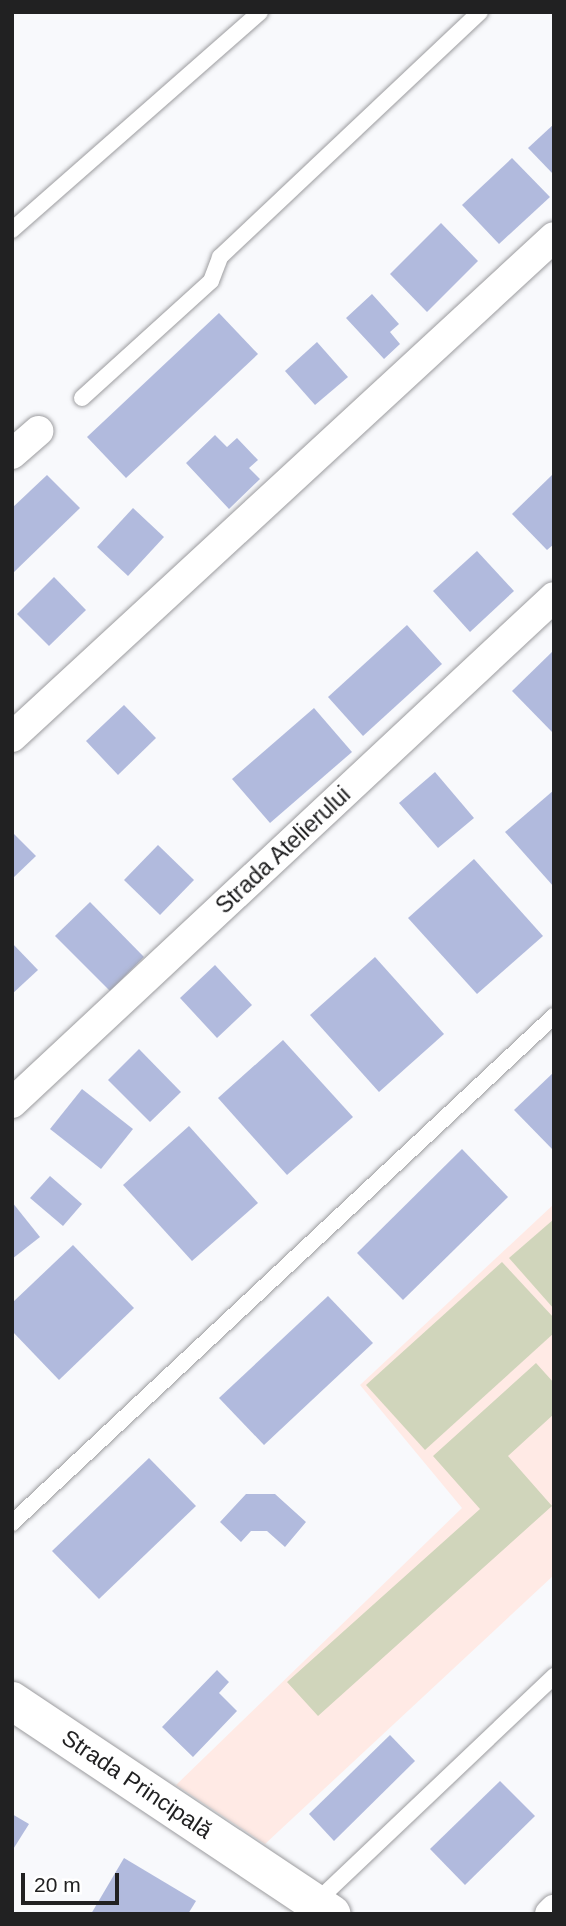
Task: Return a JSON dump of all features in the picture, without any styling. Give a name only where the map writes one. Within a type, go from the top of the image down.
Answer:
[{"type":"street","points":[[12,737],[554,237]]},
{"type":"street","points":[[12,454],[38,431]]},
{"type":"street","name":"Strada Atelierului","points":[[12,1102],[554,597]]},
{"type":"street","name":"Strada Principală","points":[[12,1701],[323,1908]]},
{"type":"lane","points":[[12,230],[260,12]]},
{"type":"lane","points":[[82,398],[211,281],[220,257],[480,12]]},
{"type":"lane","points":[[12,1523],[554,1016]]},
{"type":"lane","points":[[323,1908],[554,1676]]},
{"type":"shaded area","points":[[554,1204],[554,1575],[265,1844],[176,1785],[462,1508],[360,1385]]},
{"type":"green space","points":[[554,1219],[554,1309],[509,1258]]},
{"type":"green space","points":[[502,1262],[554,1318],[554,1333],[425,1450],[366,1385]]},
{"type":"green space","points":[[536,1363],[554,1383],[554,1414],[508,1456],[552,1506],[318,1716],[287,1682],[480,1509],[433,1456]]},
{"type":"building","points":[[554,124],[554,175],[528,148]]},
{"type":"building","points":[[512,158],[550,197],[499,244],[462,205]]},
{"type":"building","points":[[441,223],[478,261],[427,312],[390,274]]},
{"type":"building","points":[[372,294],[399,324],[390,332],[400,344],[384,359],[346,318]]},
{"type":"building","points":[[219,313],[258,354],[126,478],[87,437]]},
{"type":"building","points":[[317,342],[348,377],[315,405],[285,371]]},
{"type":"building","points":[[215,435],[227,447],[237,438],[258,460],[249,468],[260,479],[229,509],[186,463]]},
{"type":"building","points":[[47,475],[80,508],[12,574],[12,508]]},
{"type":"building","points":[[552,475],[554,544],[547,550],[512,514]]},
{"type":"building","points":[[133,508],[164,537],[128,576],[97,547]]},
{"type":"building","points":[[477,551],[514,591],[470,632],[433,591]]},
{"type":"building","points":[[54,577],[86,610],[49,646],[17,614]]},
{"type":"building","points":[[407,625],[442,664],[363,736],[328,697]]},
{"type":"building","points":[[554,650],[554,734],[512,691]]},
{"type":"building","points":[[124,705],[156,738],[118,775],[86,741]]},
{"type":"building","points":[[314,708],[352,752],[270,823],[232,779]]},
{"type":"building","points":[[435,772],[474,818],[438,848],[399,803]]},
{"type":"building","points":[[554,790],[554,887],[505,832]]},
{"type":"building","points":[[12,832],[36,856],[12,879]]},
{"type":"building","points":[[158,845],[194,880],[160,915],[124,880]]},
{"type":"building","points":[[474,859],[543,936],[477,994],[408,918]]},
{"type":"building","points":[[90,902],[144,957],[110,991],[55,936]]},
{"type":"building","points":[[12,943],[38,970],[12,994]]},
{"type":"building","points":[[375,957],[444,1034],[379,1092],[310,1015]]},
{"type":"building","points":[[215,965],[252,1005],[217,1038],[180,998]]},
{"type":"building","points":[[283,1040],[353,1117],[287,1175],[218,1098]]},
{"type":"building","points":[[139,1049],[181,1092],[150,1122],[108,1080]]},
{"type":"building","points":[[554,1072],[554,1151],[514,1110]]},
{"type":"building","points":[[82,1089],[133,1129],[101,1169],[50,1129]]},
{"type":"building","points":[[189,1126],[258,1203],[192,1261],[123,1185]]},
{"type":"building","points":[[462,1149],[508,1197],[403,1300],[357,1253]]},
{"type":"building","points":[[50,1176],[82,1204],[63,1226],[30,1198]]},
{"type":"building","points":[[12,1202],[40,1237],[12,1259]]},
{"type":"building","points":[[73,1245],[134,1308],[59,1380],[12,1331],[12,1303]]},
{"type":"building","points":[[328,1296],[373,1343],[264,1445],[219,1398]]},
{"type":"building","points":[[149,1458],[196,1506],[99,1599],[52,1551]]},
{"type":"building","points":[[246,1494],[275,1494],[306,1522],[285,1547],[267,1531],[251,1531],[241,1542],[220,1522]]},
{"type":"building","points":[[217,1670],[229,1682],[219,1693],[237,1711],[193,1757],[162,1727]]},
{"type":"building","points":[[390,1735],[415,1761],[334,1841],[309,1814]]},
{"type":"building","points":[[500,1781],[535,1816],[465,1885],[430,1849]]},
{"type":"building","points":[[12,1814],[29,1824],[12,1851]]},
{"type":"building","points":[[124,1858],[196,1901],[188,1914],[91,1914]]}]
